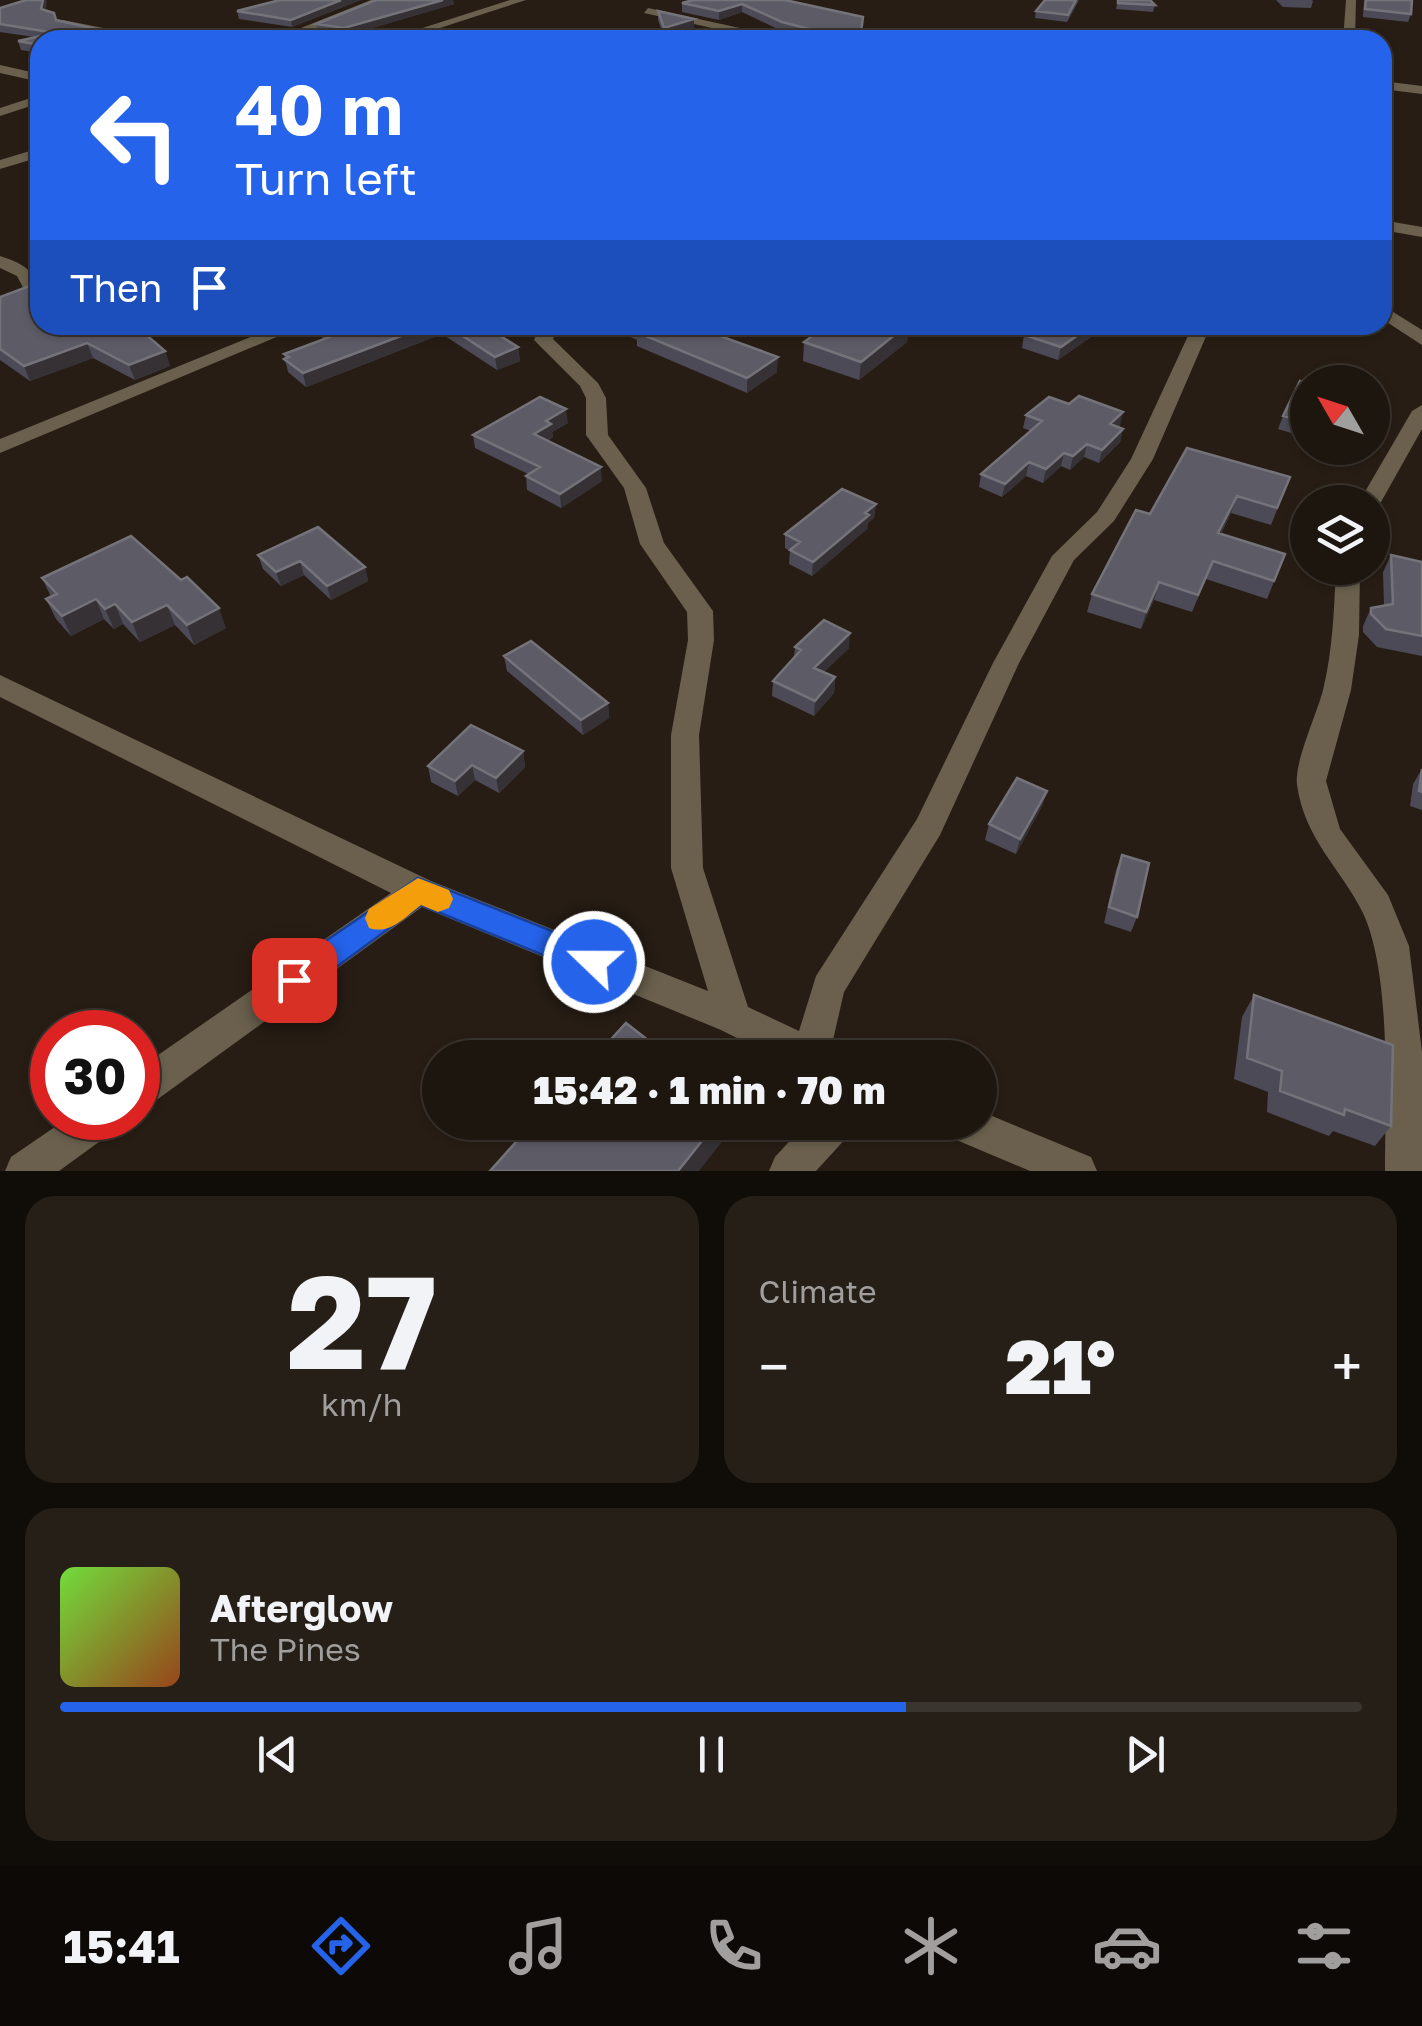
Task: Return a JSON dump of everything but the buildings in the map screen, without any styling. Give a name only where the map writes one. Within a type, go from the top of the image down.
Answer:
[{"type":"street","points":[[303,30],[380,0]]},
{"type":"street","points":[[423,30],[520,0]]},
{"type":"street","points":[[1350,30],[1351,0]]},
{"type":"street","points":[[648,11],[734,30]]},
{"type":"street","points":[[63,23],[98,30]]},
{"type":"street","points":[[0,69],[30,76]]},
{"type":"street","points":[[1392,86],[1422,90]]},
{"type":"street","points":[[0,112],[30,102]]},
{"type":"street","points":[[0,165],[30,155]]},
{"type":"street","points":[[1392,228],[1422,232]]},
{"type":"street","points":[[0,261],[24,273],[30,292]]},
{"type":"street","points":[[1392,317],[1422,339]]},
{"type":"street","points":[[240,349],[251,335]]},
{"type":"street","points":[[0,447],[273,335]]},
{"type":"street","points":[[546,335],[544,340],[588,383],[596,398],[597,435],[636,488],[652,544],[700,612],[701,640],[686,736],[687,868],[734,1018]]},
{"type":"street","points":[[817,1040],[828,987],[929,826],[1006,662],[1064,556],[1106,516],[1142,459],[1198,335]]},
{"type":"street","points":[[1379,485],[1421,410]]},
{"type":"street","points":[[1347,585],[1346,635],[1337,690],[1310,781],[1326,834],[1376,905],[1392,946],[1404,1055],[1406,1171]]},
{"type":"street","points":[[0,685],[418,891],[780,1040]]},
{"type":"street","points":[[160,1075],[418,891]]},
{"type":"street","points":[[997,1137],[1077,1171]]},
{"type":"street","points":[[25,1171],[69,1140]]},
{"type":"street","points":[[789,1171],[817,1140]]},
{"type":"slow traffic","points":[[380,918],[418,891],[438,899]]},
{"type":"route","points":[[294,980],[418,891],[594,962]]}]
